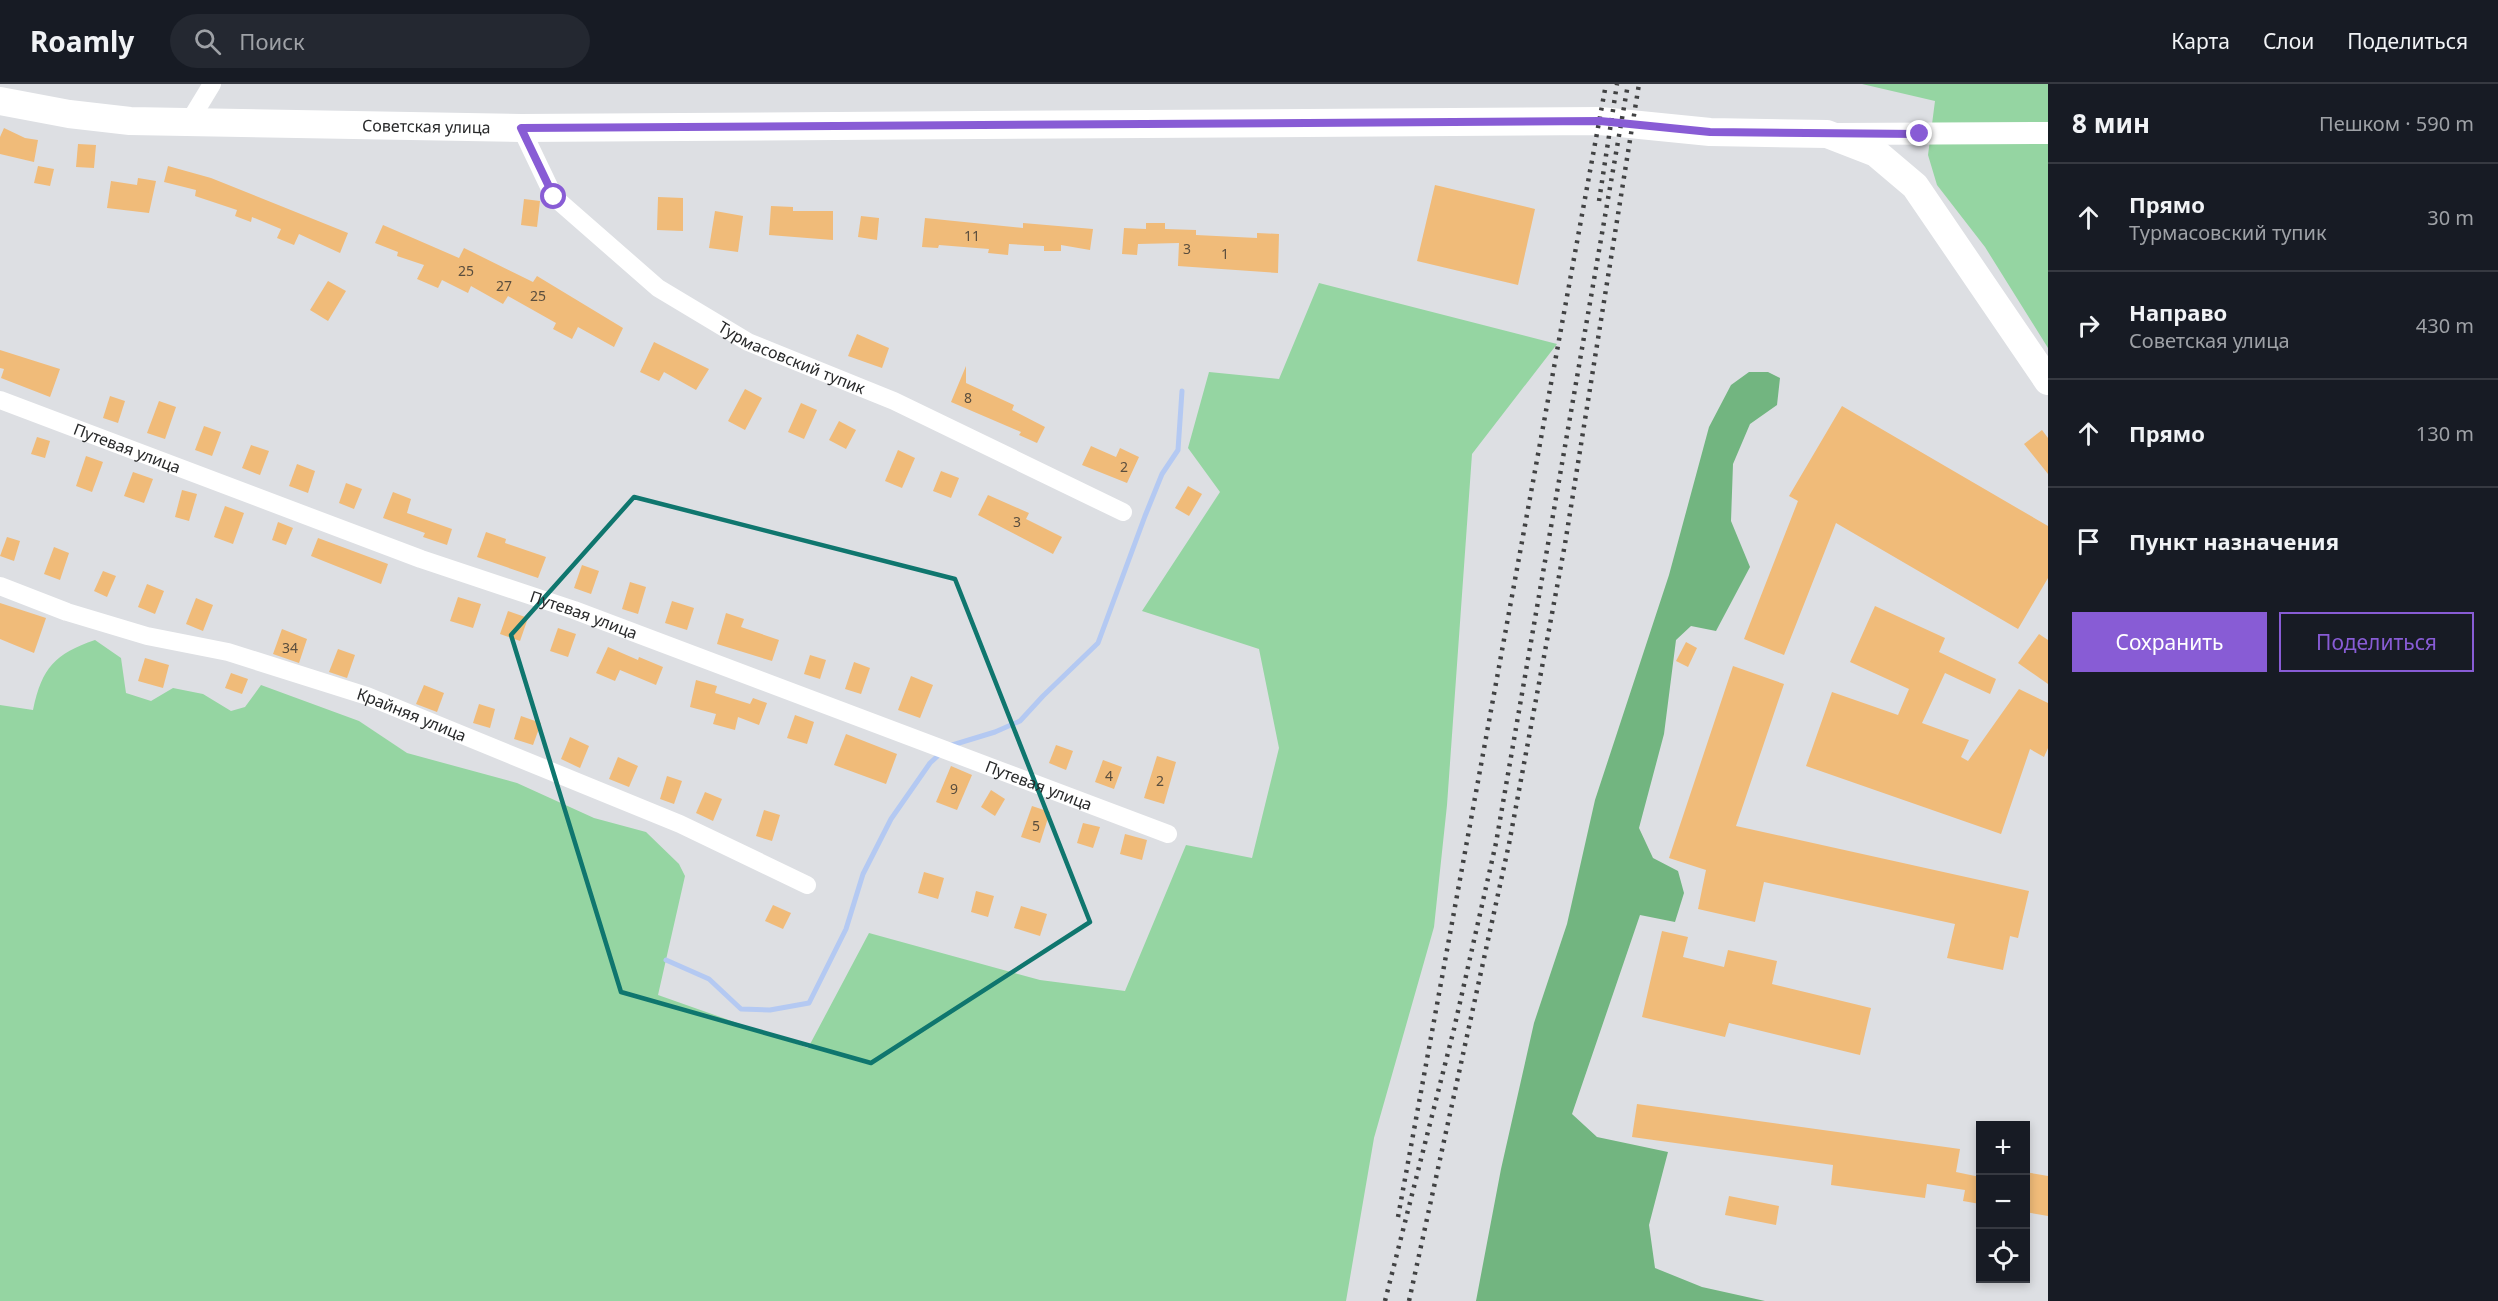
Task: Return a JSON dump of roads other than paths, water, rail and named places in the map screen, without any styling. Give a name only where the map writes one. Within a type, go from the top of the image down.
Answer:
[{"type":"main road","name":"Советская улица","points":[[0,101],[69,114],[130,121],[521,128],[1600,121],[1710,132],[1827,134]]},
{"type":"main road","points":[[1827,134],[1876,153],[1915,186],[2048,381]]},
{"type":"street","points":[[189,122],[212,84]]},
{"type":"street","name":"Турмасовский тупик","points":[[521,128],[554,197],[658,288],[748,342],[894,401],[1123,512]]},
{"type":"street","points":[[1827,134],[2048,133]]},
{"type":"street","name":"Путевая улица","points":[[0,400],[421,560],[585,614],[1168,834]]},
{"type":"street","name":"Крайняя улица","points":[[0,586],[67,612],[147,636],[228,652],[367,696],[680,824],[807,885]]},
{"type":"waterway","points":[[949,746],[995,732],[1020,721],[1098,643],[1162,474],[1178,450],[1182,391]]},
{"type":"waterway","points":[[666,960],[709,979],[741,1009],[770,1010],[809,1003],[846,929],[863,874],[891,819],[930,763],[942,752]]},
{"type":"railway","points":[[1398,1217],[1606,84]]},
{"type":"railway","points":[[1599,201],[1617,84]]},
{"type":"railway","points":[[1385,1301],[1454,1029],[1496,843],[1628,84]]},
{"type":"railway","points":[[1409,1301],[1509,844],[1565,544],[1639,84]]}]
